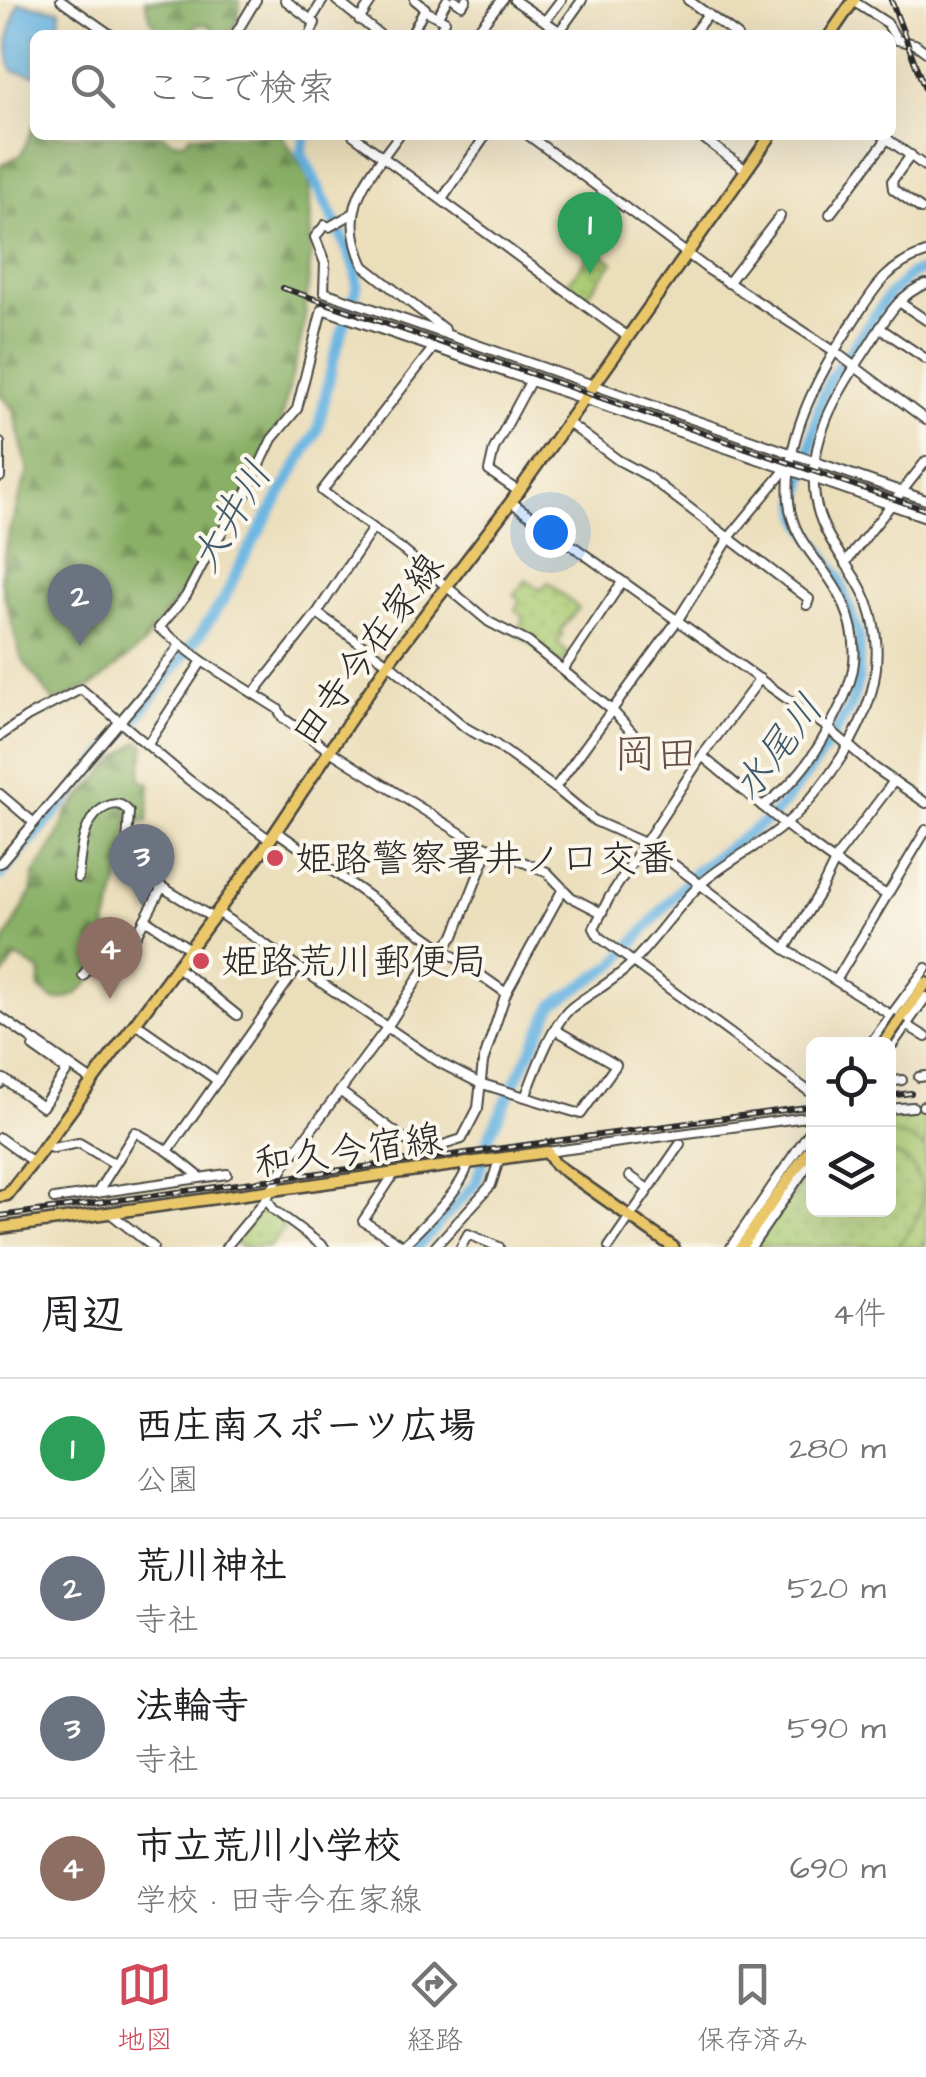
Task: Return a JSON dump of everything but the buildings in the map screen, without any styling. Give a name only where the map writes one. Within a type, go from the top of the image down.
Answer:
[{"type":"main road","points":[[833,30],[854,0]]},
{"type":"main road","name":"田寺今在家線","points":[[4,1195],[45,1146],[273,836],[388,663],[511,502],[767,140]]},
{"type":"main road","points":[[888,1037],[926,983]]},
{"type":"main road","points":[[547,1152],[555,1164],[674,1247]]},
{"type":"main road","name":"和久今宿線","points":[[0,1228],[270,1194],[547,1152]]},
{"type":"main road","points":[[740,1247],[806,1155]]},
{"type":"street","points":[[61,0],[104,30]]},
{"type":"street","points":[[238,30],[256,0]]},
{"type":"street","points":[[285,0],[315,23],[312,30]]},
{"type":"street","points":[[311,20],[323,0]]},
{"type":"street","points":[[336,0],[373,30]]},
{"type":"street","points":[[359,20],[375,0]]},
{"type":"street","points":[[415,0],[424,10],[445,21],[440,30]]},
{"type":"street","points":[[438,16],[451,0],[462,5],[466,0]]},
{"type":"street","points":[[478,30],[499,4],[485,0]]},
{"type":"street","points":[[514,0],[555,30]]},
{"type":"street","points":[[545,21],[561,0]]},
{"type":"street","points":[[563,30],[582,0]]},
{"type":"street","points":[[688,0],[730,30]]},
{"type":"street","points":[[854,0],[887,22],[892,30]]},
{"type":"street","points":[[414,30],[424,10]]},
{"type":"street","points":[[696,30],[708,14]]},
{"type":"street","points":[[896,37],[926,52]]},
{"type":"street","points":[[360,140],[628,337]]},
{"type":"street","points":[[395,140],[362,188],[348,217],[329,227],[324,225],[315,236],[325,263],[324,292],[926,500]]},
{"type":"street","points":[[443,198],[483,140]]},
{"type":"street","points":[[535,140],[728,283],[834,352],[926,420]]},
{"type":"street","points":[[706,140],[746,170]]},
{"type":"street","points":[[830,214],[882,140]]},
{"type":"street","points":[[888,140],[926,167]]},
{"type":"street","points":[[910,156],[892,181],[893,188],[922,210]]},
{"type":"street","points":[[728,283],[780,216]]},
{"type":"street","points":[[348,217],[364,266],[452,336]]},
{"type":"street","points":[[762,806],[797,777],[846,701],[852,680],[851,630],[842,600],[798,534],[789,500],[789,470],[803,411],[834,352],[888,272],[903,260],[926,253]]},
{"type":"street","points":[[526,1095],[556,1030],[572,1007],[633,963],[702,883],[785,825],[847,746],[866,710],[877,640],[868,602],[818,513],[814,479],[819,441],[830,408],[898,302],[922,286],[926,294]]},
{"type":"street","points":[[327,310],[331,294]]},
{"type":"street","points":[[898,302],[926,320]]},
{"type":"street","points":[[602,913],[578,902],[547,872],[489,848],[330,751],[159,628],[186,596],[208,552],[246,494],[272,439],[297,408],[322,309],[926,518]]},
{"type":"street","points":[[880,328],[926,359]]},
{"type":"street","points":[[434,347],[322,491],[448,586],[489,622],[528,642],[613,710],[644,746]]},
{"type":"street","points":[[518,491],[489,470],[495,458],[494,449],[531,380]]},
{"type":"street","points":[[567,422],[646,476],[808,600],[807,605]]},
{"type":"street","points":[[0,443],[0,476]]},
{"type":"street","points":[[846,563],[926,461]]},
{"type":"street","points":[[555,788],[677,621],[729,540],[789,470]]},
{"type":"street","points":[[511,502],[828,728],[926,804]]},
{"type":"street","points":[[254,693],[317,613],[373,528]]},
{"type":"street","points":[[562,670],[622,582]]},
{"type":"street","points":[[317,613],[388,663],[466,728],[555,788],[595,822],[647,844],[784,949],[926,1037]]},
{"type":"street","points":[[0,863],[180,645]]},
{"type":"street","points":[[148,744],[198,658]]},
{"type":"street","points":[[760,679],[702,756],[594,928],[599,937],[633,963],[806,1089]]},
{"type":"street","points":[[0,736],[81,689],[189,780],[506,993]]},
{"type":"street","points":[[702,756],[785,825],[887,895]]},
{"type":"street","points":[[784,949],[820,892],[834,861],[894,781]]},
{"type":"street","points":[[0,794],[32,822]]},
{"type":"street","points":[[78,878],[90,822],[104,808],[124,806],[129,812],[125,875],[129,879],[162,886],[215,915],[440,1064],[480,1083],[581,1114],[616,1065],[556,1030]]},
{"type":"street","points":[[837,979],[926,830]]},
{"type":"street","points":[[226,1247],[270,1194],[284,1165],[386,1029],[425,968],[445,949],[460,923],[489,848]]},
{"type":"street","points":[[83,976],[109,936],[134,939],[162,886]]},
{"type":"street","points":[[340,1092],[414,1146],[440,1146],[462,1139],[478,1108],[483,1062],[506,993],[562,890]]},
{"type":"street","points":[[144,919],[190,949]]},
{"type":"street","points":[[176,967],[237,1015]]},
{"type":"street","points":[[168,1152],[298,968]]},
{"type":"street","points":[[893,1037],[926,968]]},
{"type":"street","points":[[878,1037],[926,997]]},
{"type":"street","points":[[0,1017],[92,1081]]},
{"type":"street","points":[[135,1022],[218,1080]]},
{"type":"street","points":[[0,1084],[4,1079],[42,1107],[67,1071],[33,1047],[36,1042]]},
{"type":"street","points":[[896,1081],[902,1080]]},
{"type":"street","points":[[896,1109],[921,1106]]},
{"type":"street","points":[[547,1152],[806,1117]]},
{"type":"street","points":[[731,1247],[812,1127]]},
{"type":"street","points":[[97,1193],[135,1132],[201,1178]]},
{"type":"street","points":[[0,1138],[33,1162]]},
{"type":"street","points":[[45,1146],[79,1143],[115,1164]]},
{"type":"street","points":[[609,1247],[680,1144]]},
{"type":"street","points":[[435,1247],[492,1185],[498,1160]]},
{"type":"street","points":[[394,1174],[363,1221],[402,1246],[455,1188],[468,1164]]},
{"type":"street","points":[[750,1247],[806,1167]]},
{"type":"street","points":[[54,1199],[227,1174]]},
{"type":"street","points":[[630,1176],[648,1189]]},
{"type":"street","points":[[270,1194],[273,1209],[324,1247]]},
{"type":"street","points":[[110,1212],[153,1247]]},
{"type":"street","points":[[461,1247],[468,1234],[499,1247]]},
{"type":"green space","points":[[145,0],[240,0],[238,20],[231,30],[214,30],[198,24],[193,30],[158,30]]},
{"type":"green space","points":[[30,134],[30,140],[285,140],[310,180],[311,254],[304,327],[279,429],[237,515],[143,645],[94,685],[55,703],[21,658],[1,581],[7,538],[28,471],[13,409],[0,395],[0,165],[21,155]]},
{"type":"green space","points":[[595,249],[613,262],[584,299],[566,285]]},
{"type":"green space","points":[[526,580],[541,590],[548,582],[578,608],[560,632],[563,635],[557,643],[569,654],[564,661],[557,662],[516,633],[524,617],[515,610],[520,600],[514,595]]},
{"type":"green space","points":[[138,742],[145,745],[140,780],[150,783],[148,822],[128,820],[124,864],[106,926],[111,935],[98,968],[77,994],[54,1000],[39,989],[41,972],[17,957],[3,976],[3,945],[68,811],[117,758]]},
{"type":"green space","points":[[926,1111],[926,1247],[755,1247],[806,1172],[806,1217],[896,1217],[896,1117]]},
{"type":"green space","points":[[896,1135],[926,1149],[926,1238],[920,1247],[897,1247],[918,1216],[921,1202],[917,1174],[898,1156]]},
{"type":"green space","points":[[263,1208],[285,1226],[269,1247],[242,1247],[234,1242]]},
{"type":"water","points":[[19,3],[60,10],[58,30],[30,30],[30,74],[13,71],[10,63],[13,20]]},
{"type":"waterway","name":"大井川","points":[[0,876],[135,720],[201,633],[224,599],[318,429],[334,357],[357,287],[356,271],[340,232],[301,152],[305,140]]},
{"type":"waterway","name":"水尾川","points":[[417,1247],[476,1183],[489,1136],[553,1005],[616,963],[696,871],[773,816],[814,765],[850,708],[858,680],[859,638],[838,576],[802,521],[799,502],[819,408],[829,381],[890,294],[912,273],[926,269]]},
{"type":"railway","points":[[891,0],[926,92]]},
{"type":"railway","points":[[283,288],[926,510]]},
{"type":"railway","points":[[896,1095],[911,1093]]},
{"type":"railway","points":[[0,1216],[806,1107]]},
{"type":"place","name":"西庄南スポーツ広場","points":[[590,274]]},
{"type":"place","name":"荒川神社","points":[[80,646]]},
{"type":"place","name":"姫路警察署井ノ口交番","points":[[275,858]]},
{"type":"place","name":"法輪寺","points":[[142,906]]},
{"type":"place","name":"姫路荒川郵便局","points":[[201,961]]},
{"type":"place","name":"市立荒川小学校","points":[[110,999]]},
{"type":"district","name":"岡田","points":[[656,753]]}]
